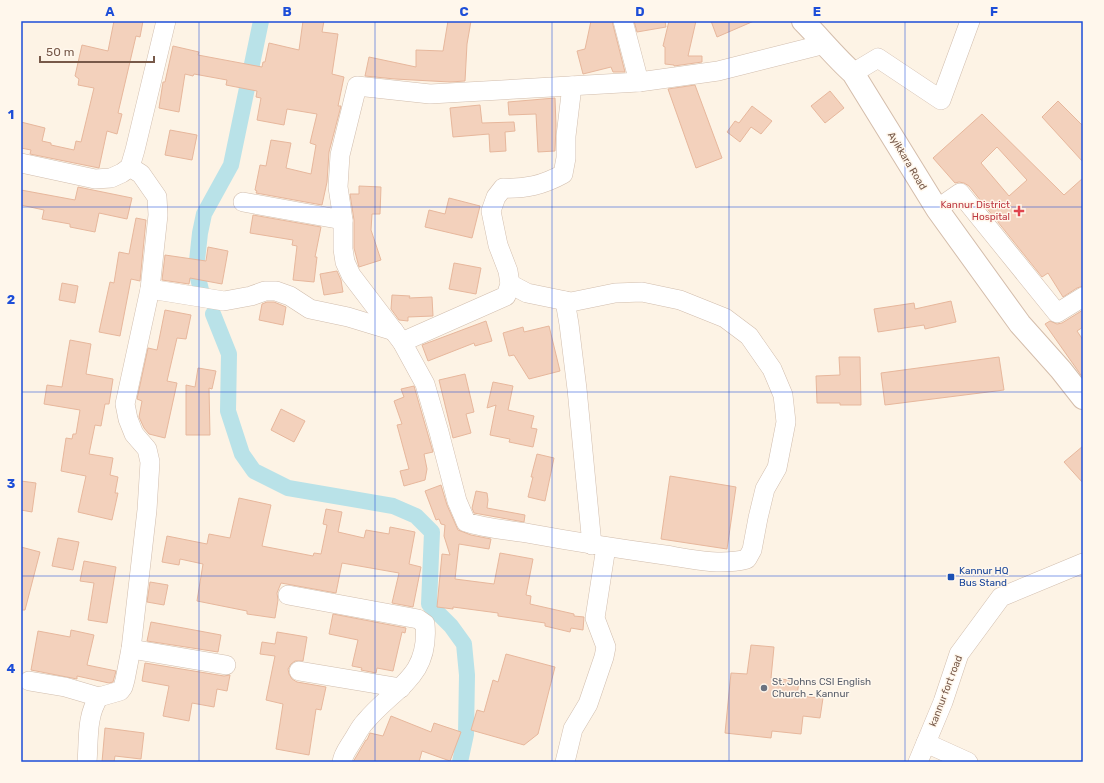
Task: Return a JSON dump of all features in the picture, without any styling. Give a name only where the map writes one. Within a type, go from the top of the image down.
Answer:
[{"type":"main road","name":"Ayikkara Road","points":[[803,21],[840,62],[853,73],[937,209],[1020,324],[1061,370],[1083,398]]},
{"type":"street","points":[[21,163],[94,180],[111,178],[122,174],[130,167],[166,21]]},
{"type":"street","points":[[623,21],[639,82]]},
{"type":"street","points":[[853,73],[878,58],[941,100],[970,21]]},
{"type":"street","points":[[510,284],[527,293],[571,302],[615,293],[642,292],[680,300],[725,318],[749,336],[772,369],[783,395],[786,422],[777,468],[765,489],[752,550],[747,559],[737,562],[707,561],[599,546],[479,526],[466,522],[457,501],[425,384],[398,336],[351,275],[345,262],[343,249],[343,220],[338,187],[340,156],[357,86],[430,94],[639,82],[718,71],[825,44]]},
{"type":"street","points":[[150,289],[224,301],[251,296],[265,291],[276,291],[290,296],[310,309],[348,317],[398,336],[498,300],[506,296],[510,284],[508,271],[498,245],[491,211],[496,197],[504,188],[515,189],[533,187],[563,174],[566,158],[566,136],[572,86]]},
{"type":"street","points":[[29,681],[65,687],[99,697],[120,691],[123,687],[131,649],[147,510],[150,462],[147,449],[134,434],[128,419],[125,404],[150,289],[158,215],[157,196],[141,174],[130,167]]},
{"type":"street","points":[[937,209],[960,193],[1057,313],[1083,297]]},
{"type":"street","points":[[243,202],[343,220]]},
{"type":"street","points":[[564,301],[569,324],[599,546],[595,618],[606,647],[588,704],[573,729],[565,762]]},
{"type":"street","name":"kannur fort road","points":[[918,762],[943,702],[959,654],[1001,597],[1083,563]]},
{"type":"street","points":[[288,595],[418,619],[425,624],[426,636],[420,661],[415,673],[364,722],[344,755],[342,762]]},
{"type":"street","points":[[131,649],[226,665]]},
{"type":"street","points":[[299,671],[401,688]]},
{"type":"street","points":[[87,762],[90,715],[99,697]]},
{"type":"street","points":[[926,743],[968,762]]},
{"type":"building","points":[[114,21],[143,21],[140,37],[136,36],[118,113],[122,114],[117,134],[107,131],[99,168],[30,154],[31,150],[21,148],[21,122],[45,128],[42,141],[51,143],[51,145],[74,150],[76,141],[81,142],[94,88],[78,85],[79,79],[75,76],[82,45],[108,51]]},
{"type":"building","points":[[303,21],[324,21],[322,32],[338,34],[332,74],[344,77],[338,106],[341,106],[329,152],[327,182],[322,205],[256,193],[257,191],[255,190],[260,165],[266,166],[271,140],[291,143],[286,168],[311,174],[316,145],[310,143],[317,114],[287,109],[284,125],[257,120],[261,98],[256,97],[257,91],[226,85],[227,80],[194,74],[193,76],[185,74],[179,112],[159,108],[163,82],[165,82],[173,46],[199,52],[198,55],[262,67],[263,62],[265,62],[269,43],[299,50]]},
{"type":"building","points":[[448,21],[471,21],[467,44],[465,81],[450,82],[365,76],[369,57],[416,67],[416,50],[443,51]]},
{"type":"building","points":[[591,21],[612,21],[625,72],[613,72],[611,67],[583,74],[577,51],[585,49]]},
{"type":"building","points":[[634,21],[665,21],[666,27],[637,32]]},
{"type":"building","points":[[669,21],[696,21],[688,56],[702,56],[702,62],[674,66],[665,64],[665,47],[663,46]]},
{"type":"building","points":[[711,21],[754,21],[717,37]]},
{"type":"building","points":[[695,85],[722,158],[696,168],[668,89]]},
{"type":"building","points":[[830,91],[844,108],[825,123],[811,106]]},
{"type":"building","points":[[555,98],[555,151],[538,152],[536,114],[509,115],[508,102]]},
{"type":"building","points":[[1058,101],[1083,126],[1083,162],[1042,117]]},
{"type":"building","points":[[480,105],[482,123],[514,122],[515,131],[505,132],[506,151],[490,152],[489,134],[453,137],[450,108]]},
{"type":"building","points":[[752,106],[772,121],[761,134],[751,127],[740,142],[727,132],[735,121],[739,123]]},
{"type":"building","points":[[982,114],[1064,195],[1083,178],[1083,286],[1063,297],[1048,273],[1042,277],[969,186],[964,183],[955,183],[933,158]],"holes":[[[997,147],[1027,180],[1009,196],[981,163]]]},
{"type":"building","points":[[170,130],[197,135],[192,160],[165,155]]},
{"type":"building","points":[[359,186],[381,187],[380,214],[372,214],[371,230],[381,260],[359,267],[354,248],[354,220],[350,194],[359,194]]},
{"type":"building","points":[[78,187],[132,198],[127,219],[99,213],[95,232],[70,227],[70,224],[42,219],[44,210],[21,205],[21,190],[75,200]]},
{"type":"building","points":[[449,198],[480,206],[472,238],[425,227],[429,210],[445,214]]},
{"type":"building","points":[[253,215],[321,227],[315,257],[317,257],[314,282],[293,280],[297,246],[292,245],[293,240],[250,233]]},
{"type":"building","points":[[136,218],[146,220],[140,281],[131,279],[120,336],[99,332],[110,282],[114,283],[119,252],[129,254]]},
{"type":"building","points":[[208,247],[228,251],[222,284],[190,278],[189,284],[162,280],[165,255],[206,261]]},
{"type":"building","points":[[454,263],[481,268],[476,294],[449,289]]},
{"type":"building","points":[[337,271],[341,280],[343,292],[324,295],[320,274]]},
{"type":"building","points":[[62,283],[78,286],[75,303],[59,300]]},
{"type":"building","points":[[392,295],[410,296],[409,298],[432,297],[433,316],[408,317],[408,321],[399,320],[391,309]]},
{"type":"building","points":[[951,301],[956,322],[925,329],[924,325],[878,332],[874,309],[914,303],[915,309]]},
{"type":"building","points":[[274,302],[286,307],[283,325],[259,320],[262,304]]},
{"type":"building","points":[[165,310],[191,315],[186,339],[177,338],[167,381],[177,383],[165,438],[149,434],[144,428],[139,417],[142,401],[137,399],[148,348],[157,350]]},
{"type":"building","points":[[1083,310],[1083,327],[1077,331],[1083,340],[1083,378],[1045,324],[1050,321],[1057,324],[1062,323]]},
{"type":"building","points":[[486,321],[492,341],[475,346],[474,343],[428,361],[422,345]]},
{"type":"building","points":[[549,326],[560,371],[529,379],[514,355],[509,356],[503,333],[523,327],[524,332]]},
{"type":"building","points":[[70,340],[91,344],[86,374],[113,379],[109,404],[105,404],[101,426],[95,425],[89,454],[113,458],[110,475],[118,477],[115,493],[118,493],[112,520],[78,512],[86,476],[61,471],[66,438],[72,439],[73,434],[76,434],[80,410],[44,404],[47,385],[62,387]]},
{"type":"building","points":[[839,357],[860,357],[861,405],[817,403],[816,376],[840,375]]},
{"type":"building","points":[[999,357],[1004,390],[885,405],[881,373]]},
{"type":"building","points":[[198,368],[216,371],[212,389],[209,388],[210,435],[186,435],[186,385],[195,387]]},
{"type":"building","points":[[465,374],[474,412],[466,414],[471,433],[453,438],[439,380]]},
{"type":"building","points":[[493,382],[513,386],[508,410],[534,416],[531,428],[537,429],[533,447],[509,442],[510,439],[490,435],[496,405],[487,408]]},
{"type":"building","points":[[414,386],[433,452],[424,454],[427,469],[425,480],[404,486],[400,471],[409,469],[397,425],[402,424],[394,401],[404,397],[401,389]]},
{"type":"building","points":[[281,409],[305,421],[294,442],[271,430]]},
{"type":"building","points":[[1083,446],[1083,483],[1064,462]]},
{"type":"building","points":[[537,454],[554,458],[545,501],[528,497]]},
{"type":"building","points":[[670,476],[736,487],[727,549],[661,539]]},
{"type":"building","points":[[21,481],[36,483],[32,512],[21,510]]},
{"type":"building","points":[[441,485],[447,505],[458,530],[471,535],[491,539],[489,549],[459,544],[455,579],[494,584],[500,553],[533,559],[526,595],[531,596],[530,604],[574,614],[574,616],[584,617],[583,630],[571,628],[570,632],[545,626],[545,623],[498,616],[498,613],[453,607],[453,609],[437,607],[442,554],[450,555],[444,536],[445,525],[441,524],[439,519],[436,520],[425,491]]},
{"type":"building","points":[[476,491],[487,493],[487,508],[525,515],[524,522],[474,513],[472,508]]},
{"type":"building","points":[[239,498],[271,505],[262,546],[313,556],[314,553],[321,554],[327,525],[323,524],[326,509],[342,512],[338,532],[364,538],[366,530],[389,534],[390,527],[415,532],[409,564],[421,567],[413,607],[392,603],[399,573],[342,563],[336,593],[281,583],[277,593],[278,600],[275,618],[247,614],[247,611],[197,601],[203,564],[180,559],[179,565],[162,562],[167,536],[207,544],[209,534],[230,538]]},
{"type":"building","points":[[58,538],[79,542],[73,570],[52,566]]},
{"type":"building","points":[[21,547],[40,552],[25,610],[21,610]]},
{"type":"building","points":[[84,561],[116,567],[107,623],[88,620],[94,583],[80,581]]},
{"type":"building","points":[[150,582],[168,585],[164,605],[147,602]]},
{"type":"building","points":[[333,614],[406,628],[405,633],[402,632],[393,671],[377,668],[376,673],[361,670],[362,668],[352,666],[358,640],[329,634]]},
{"type":"building","points":[[151,622],[221,635],[218,652],[147,641]]},
{"type":"building","points":[[71,630],[94,635],[87,665],[116,671],[113,682],[109,683],[77,676],[77,679],[31,670],[38,631],[70,637]]},
{"type":"building","points":[[277,632],[307,637],[303,661],[295,661],[288,669],[292,679],[297,682],[326,687],[321,710],[316,709],[309,755],[276,749],[283,704],[266,700],[275,656],[260,654],[262,642],[275,644]]},
{"type":"building","name":"St. Johns CSI English Church - Kannur","points":[[751,645],[774,647],[771,678],[799,681],[797,696],[823,698],[820,718],[803,716],[801,734],[772,731],[771,738],[725,733],[731,673],[747,674]]},
{"type":"building","points":[[506,654],[555,667],[538,734],[524,745],[471,730],[477,710],[484,712],[493,680],[498,682]]},
{"type":"building","points":[[145,663],[224,676],[230,675],[227,691],[217,689],[214,707],[192,703],[189,721],[163,716],[169,686],[142,681]]},
{"type":"building","points":[[391,716],[431,732],[434,723],[461,732],[450,761],[422,751],[419,762],[353,762],[370,733],[383,736]]},
{"type":"building","points":[[105,728],[144,733],[141,759],[115,756],[114,762],[102,762]]},
{"type":"waterway","points":[[201,290],[196,270],[200,233],[204,214],[231,165],[261,21]]},
{"type":"waterway","points":[[213,314],[229,354],[228,411],[242,454],[254,471],[288,488],[393,506],[416,516],[432,532],[429,604],[451,626],[464,644],[467,675],[466,734],[460,762]]},
{"type":"place","name":"Kannur District Hospital","points":[[1019,211]]},
{"type":"place","name":"Kannur HQ Bus Stand","points":[[951,577]]},
{"type":"place","name":"St. Johns CSI English Church - Kannur","points":[[764,688]]}]
